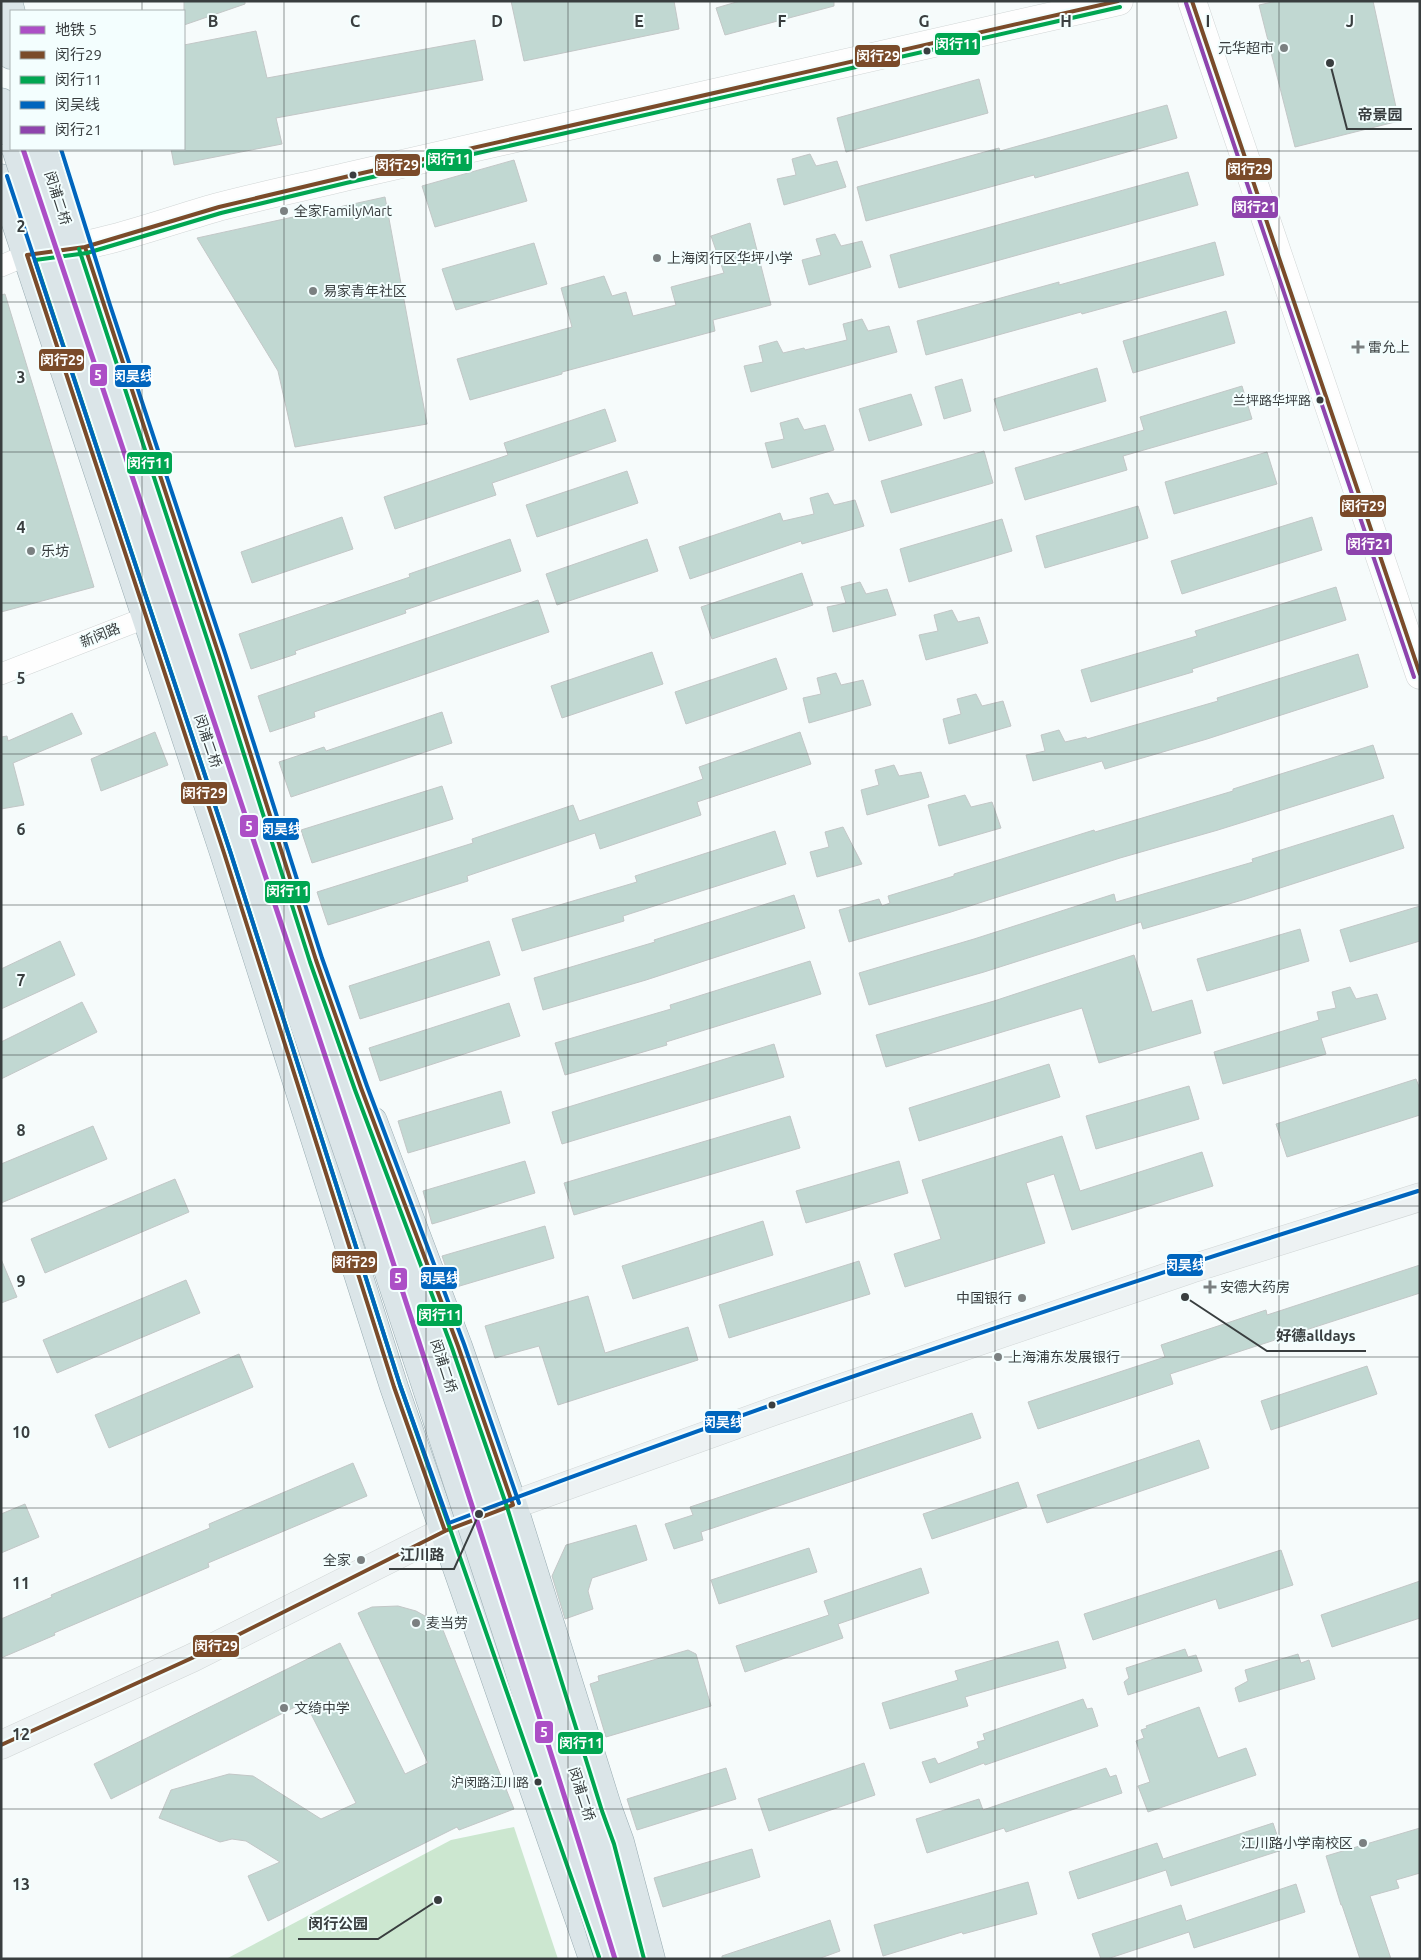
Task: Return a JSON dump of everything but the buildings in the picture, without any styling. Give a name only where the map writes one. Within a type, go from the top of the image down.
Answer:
[{"type":"main road","points":[[1,24],[10,52]]},
{"type":"main road","points":[[1,102],[10,130]]},
{"type":"main road","name":"闵浦二桥","points":[[16,150],[193,696],[388,1270],[497,1601],[609,1959]]},
{"type":"main road","name":"闵浦二桥","points":[[42,150],[239,740],[303,948],[444,1364],[633,1959]]},
{"type":"main road","points":[[55,150],[319,969],[364,1097],[458,1346],[513,1505],[599,1783],[620,1842],[651,1959]]},
{"type":"main road","points":[[1,178],[146,617],[394,1387],[494,1677],[560,1858],[593,1959]]},
{"type":"main road","points":[[1,1745],[192,1658],[445,1531],[774,1411],[1182,1272],[1420,1197]]},
{"type":"street","points":[[1,266],[27,255],[116,239],[219,207],[345,176],[1119,1]]},
{"type":"street","points":[[1192,1],[1420,675]]},
{"type":"street","name":"新闵路","points":[[1,674],[200,597]]},
{"type":"green space","points":[[514,1827],[558,1959],[226,1959],[451,1840]]},
{"type":"metro line","name":"5","points":[[23,150],[398,1278],[472,1505],[615,1959]]},
{"type":"transit line","name":"闵行29","points":[[445,1531],[394,1387],[224,853],[27,255],[85,247],[219,207],[1118,1]]},
{"type":"transit line","name":"闵行29","points":[[1192,1],[1420,674]]},
{"type":"transit line","name":"闵行21","points":[[1186,3],[1414,677]]},
{"type":"transit line","name":"闵行11","points":[[599,1957],[400,1385],[230,851],[35,260],[87,253],[221,213],[346,183],[1120,7]]},
{"type":"transit line","name":"闵吴线","points":[[61,150],[322,958],[367,1086],[464,1344],[519,1503]]},
{"type":"transit line","name":"闵吴线","points":[[7,176],[230,851],[400,1385],[449,1523],[810,1391],[1174,1269],[1418,1191]]},
{"type":"transit line","name":"闵行29","points":[[1,1745],[192,1658],[445,1531],[513,1505],[458,1346],[361,1088],[316,960],[219,655],[85,247]]},
{"type":"transit line","name":"闵行11","points":[[79,249],[213,657],[310,962],[355,1090],[452,1348],[507,1507],[614,1844],[644,1959]]},
{"type":"place","name":"元华超市","points":[[1284,48]]},
{"type":"place","name":"帝景园","points":[[1330,63]]},
{"type":"place","name":"全家FamilyMart","points":[[284,211]]},
{"type":"place","name":"上海闵行区华坪小学","points":[[657,258]]},
{"type":"place","name":"易家青年社区","points":[[313,291]]},
{"type":"place","name":"雷允上","points":[[1358,347]]},
{"type":"place","name":"兰坪路华坪路","points":[[1320,400]]},
{"type":"place","name":"乐坊","points":[[31,551]]},
{"type":"place","name":"安德大药房","points":[[1210,1287]]},
{"type":"place","name":"好德alldays","points":[[1185,1297]]},
{"type":"place","name":"中国银行","points":[[1022,1298]]},
{"type":"place","name":"上海浦东发展银行","points":[[998,1357]]},
{"type":"place","name":"江川路","points":[[479,1514]]},
{"type":"place","name":"全家","points":[[361,1560]]},
{"type":"place","name":"麦当劳","points":[[416,1623]]},
{"type":"place","name":"文绮中学","points":[[284,1708]]},
{"type":"place","name":"沪闵路江川路","points":[[538,1782]]},
{"type":"place","name":"江川路小学南校区","points":[[1363,1843]]},
{"type":"place","name":"闵行公园","points":[[438,1900]]}]
